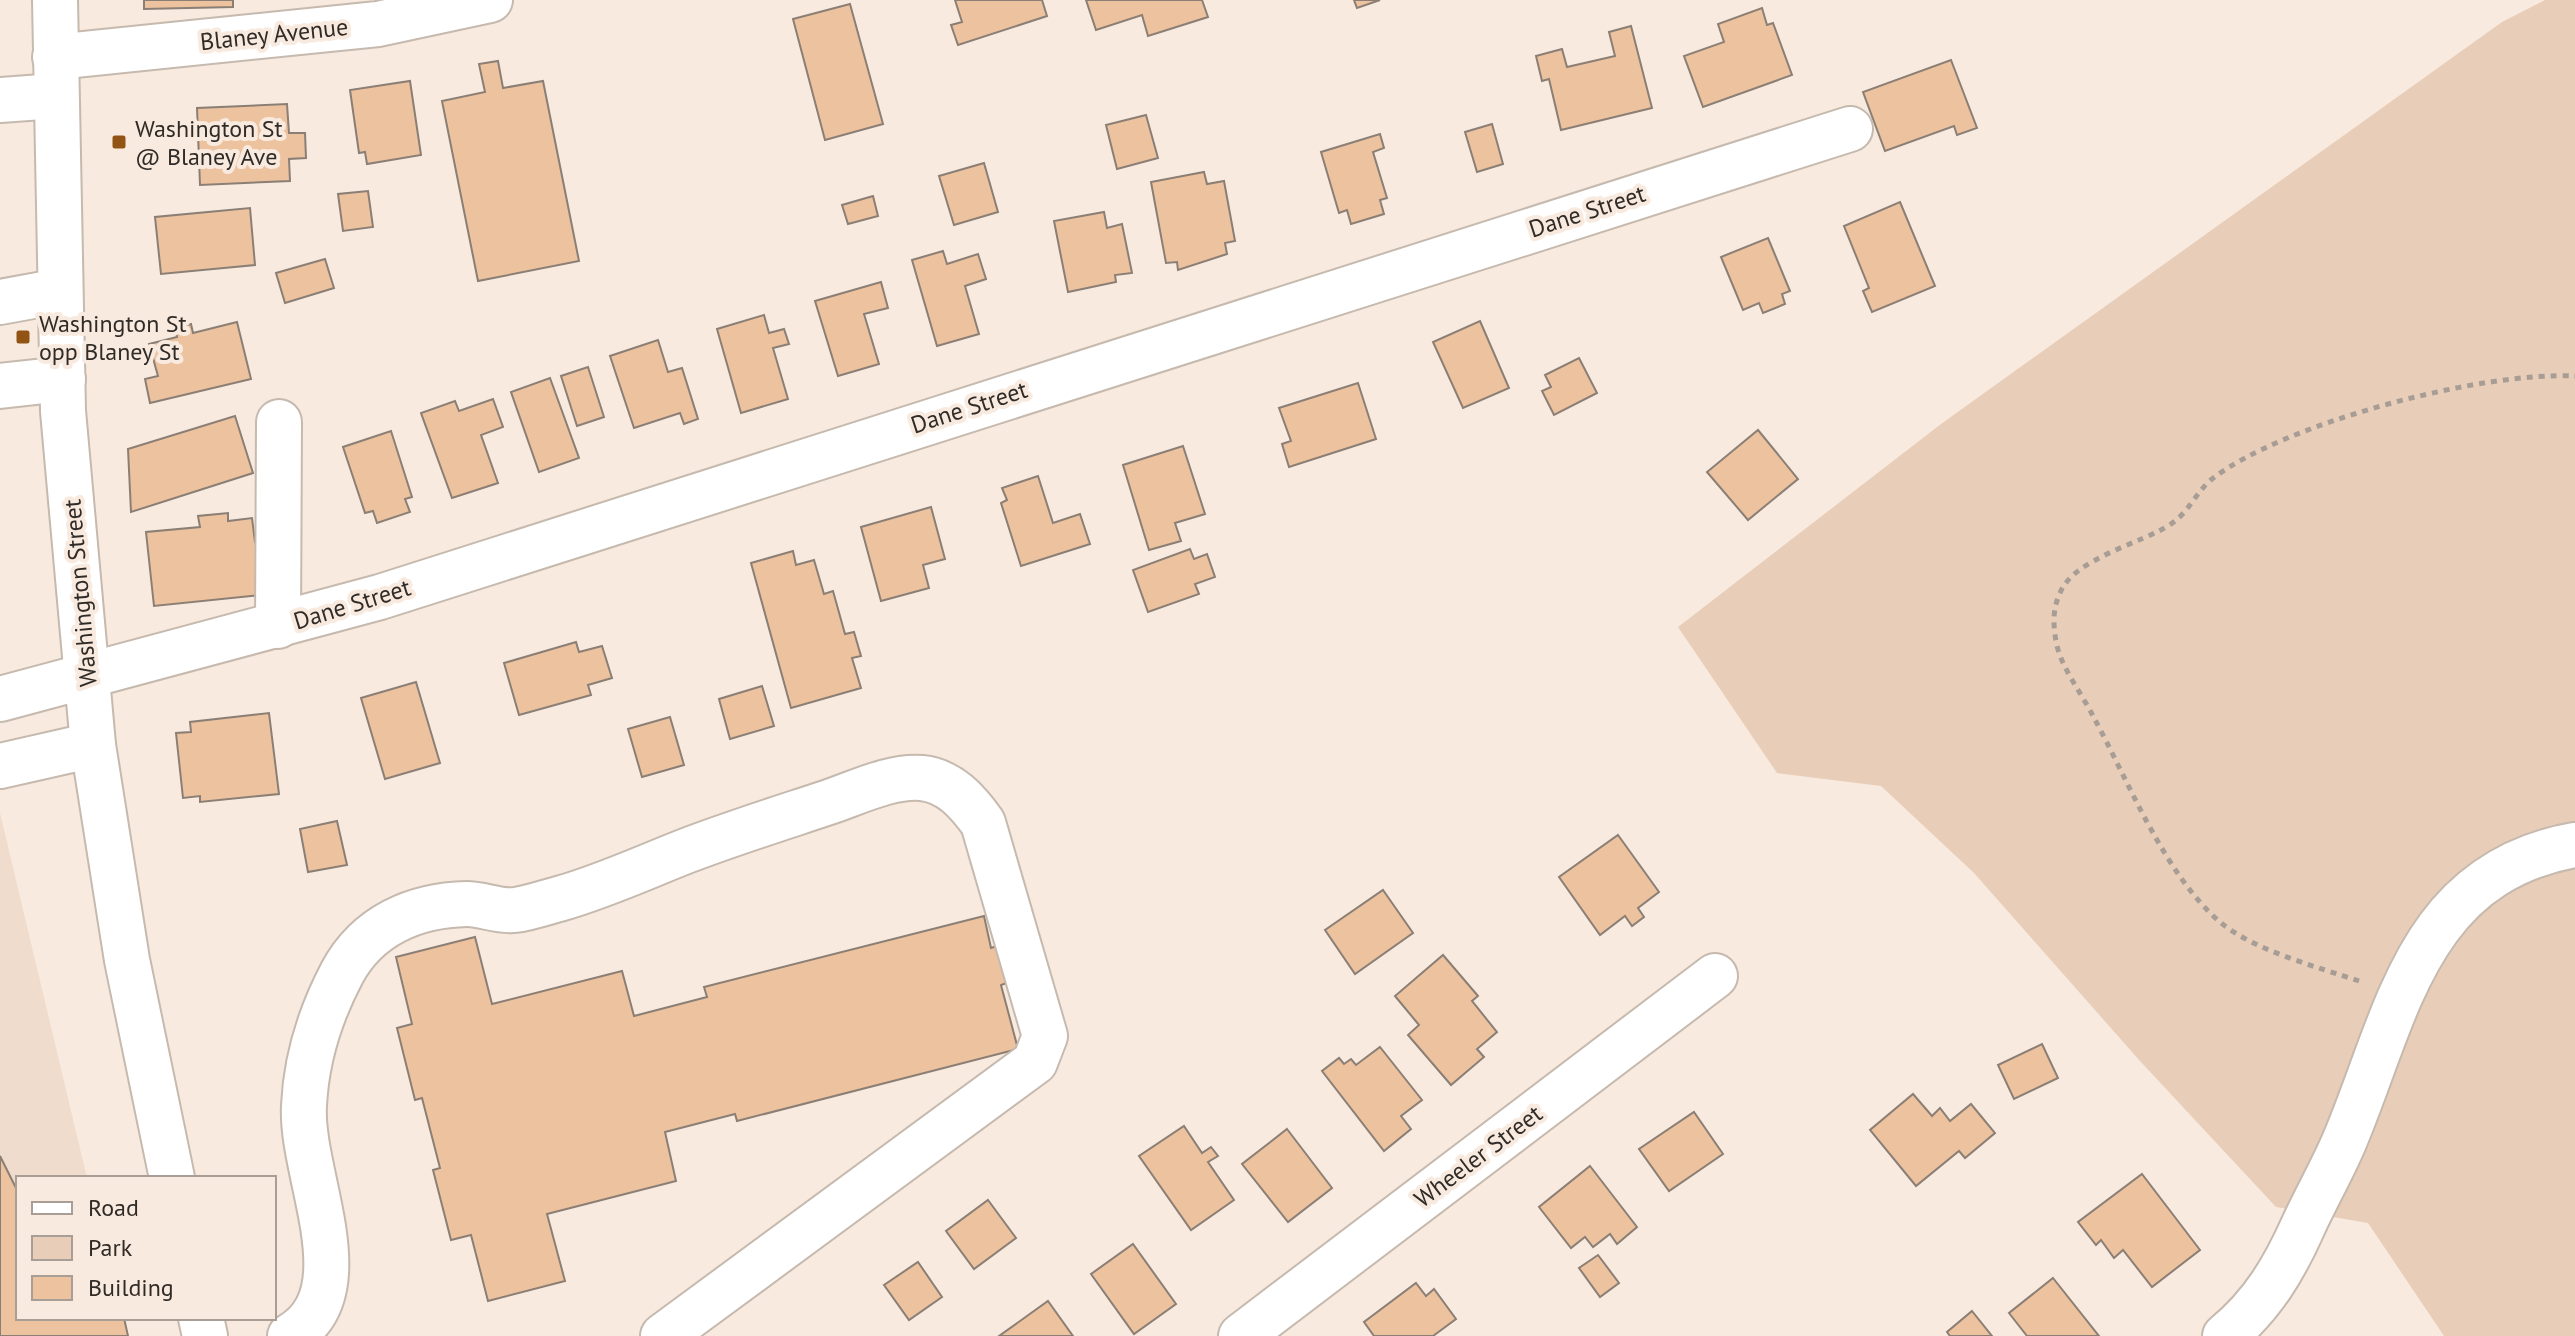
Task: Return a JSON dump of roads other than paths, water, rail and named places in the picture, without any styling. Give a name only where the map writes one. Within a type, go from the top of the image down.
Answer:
[{"type":"street","name":"Washington Street","points":[[55,0],[63,379],[93,745],[127,960],[172,1176]]},
{"type":"street","name":"Blaney Avenue","points":[[0,100],[56,76],[378,24],[490,0]]},
{"type":"street","name":"Dane Street","points":[[0,699],[380,597],[1850,129]]},
{"type":"street","points":[[0,302],[60,291]]},
{"type":"street","points":[[0,386],[63,379]]},
{"type":"street","points":[[278,626],[279,422]]},
{"type":"street","points":[[0,766],[93,745]]},
{"type":"street","points":[[290,1336],[307,1326],[322,1306],[328,1259],[305,1144],[304,1106],[310,1063],[331,996],[363,940],[386,925],[421,911],[468,904],[512,910],[565,897],[701,845],[882,784],[921,778],[945,785],[967,802],[983,823],[1045,1036],[1035,1062],[663,1336]]},
{"type":"street","points":[[2225,1336],[2264,1297],[2290,1259],[2344,1142],[2403,988],[2441,924],[2455,905],[2480,883],[2514,863],[2575,845]]},
{"type":"street","name":"Wheeler Street","points":[[1241,1336],[1715,976]]},
{"type":"place","name":"Washington St @ Blaney Ave","points":[[119,142]]},
{"type":"place","name":"Washington St opp Blaney St","points":[[23,337]]}]
